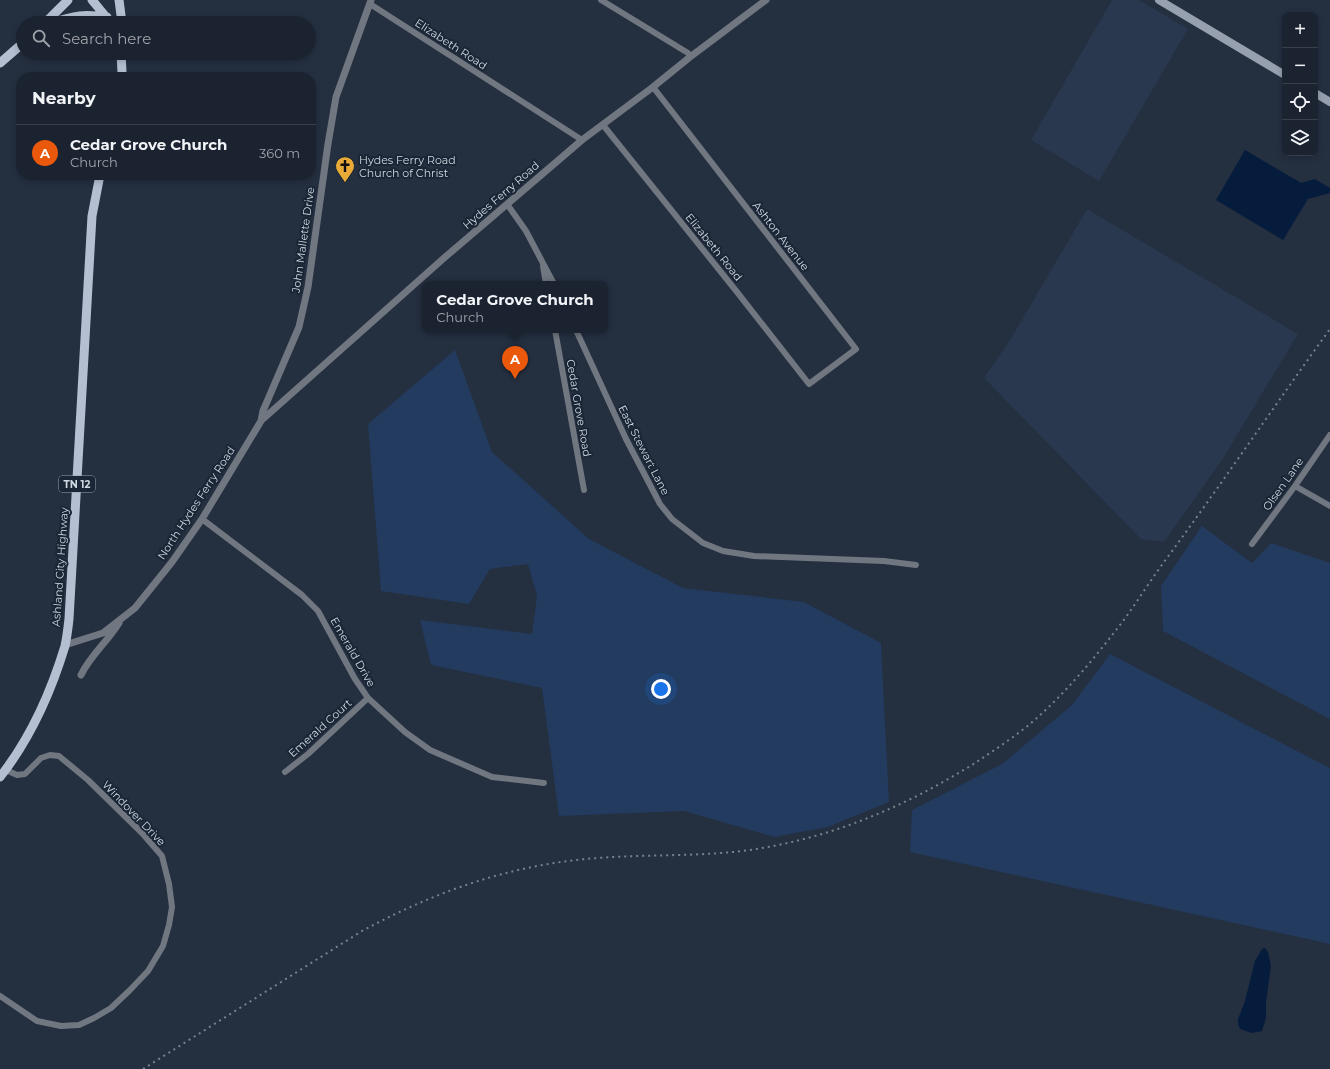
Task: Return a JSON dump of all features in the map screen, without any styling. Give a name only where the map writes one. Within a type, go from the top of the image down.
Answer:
[{"type":"main road","points":[[52,16],[68,0]]},
{"type":"main road","points":[[92,0],[106,16]]},
{"type":"main road","points":[[119,0],[121,16]]},
{"type":"main road","points":[[1159,0],[1282,73]]},
{"type":"main road","points":[[72,16],[94,16]]},
{"type":"main road","points":[[0,63],[16,49]]},
{"type":"main road","points":[[121,60],[122,72]]},
{"type":"main road","points":[[1318,95],[1330,102]]},
{"type":"main road","name":"Ashland City Highway","points":[[3,774],[31,728],[47,696],[65,645],[70,619],[92,216],[99,180]]},
{"type":"street","points":[[601,0],[688,54],[690,57]]},
{"type":"street","name":"Hydes Ferry Road","points":[[261,421],[507,204],[582,140],[766,0]]},
{"type":"street","name":"Elizabeth Road","points":[[370,2],[582,140]]},
{"type":"street","name":"John Mallette Drive","points":[[263,411],[299,328],[308,287],[336,97],[370,2]]},
{"type":"street","name":"Ashton Avenue","points":[[653,87],[856,349],[809,384],[808,383]]},
{"type":"street","name":"Elizabeth Road","points":[[603,125],[808,383]]},
{"type":"street","points":[[507,204],[526,231],[552,281]]},
{"type":"street","points":[[541,259],[545,281]]},
{"type":"street","name":"Cedar Grove Road","points":[[556,333],[584,490]]},
{"type":"street","name":"East Stewart Lane","points":[[577,333],[626,439],[660,504],[672,519],[703,543],[723,551],[754,556],[884,561],[916,565]]},
{"type":"street","name":"North Hydes Ferry Road","points":[[65,645],[103,633],[135,608],[172,562],[202,519],[261,421],[263,411]]},
{"type":"street","name":"Olsen Lane","points":[[1252,544],[1296,486],[1330,434]]},
{"type":"street","points":[[1296,486],[1330,506]]},
{"type":"street","name":"Emerald Drive","points":[[202,519],[302,595],[318,611],[355,679],[368,698],[404,732],[430,750],[492,778],[544,783]]},
{"type":"street","name":"North Hydes Ferry Road","points":[[81,675],[84,668],[111,636],[122,618]]},
{"type":"street","name":"Emerald Court","points":[[285,772],[308,754],[368,698]]},
{"type":"street","name":"Windover Drive","points":[[0,996],[37,1021],[61,1026],[79,1025],[94,1018],[111,1008],[148,971],[163,946],[172,907],[169,884],[162,856],[136,827],[88,780],[59,756],[50,754],[41,758],[25,774],[3,774]]},
{"type":"shaded area","points":[[1112,0],[1139,0],[1188,29],[1099,181],[1031,140]]},
{"type":"shaded area","points":[[1245,150],[1301,183],[1315,179],[1330,188],[1330,193],[1308,199],[1283,240],[1216,200]]},
{"type":"shaded area","points":[[1087,209],[1298,334],[1222,460],[1164,542],[1141,539],[984,378],[1010,340]]},
{"type":"shaded area","points":[[455,350],[492,452],[589,539],[683,588],[804,602],[881,643],[889,802],[828,827],[774,837],[684,811],[559,816],[542,688],[431,665],[420,620],[532,634],[537,596],[528,564],[490,569],[469,604],[381,591],[368,424]]},
{"type":"shaded area","points":[[1202,526],[1252,563],[1271,543],[1330,563],[1330,719],[1163,631],[1161,586]]},
{"type":"shaded area","points":[[1110,654],[1330,768],[1330,944],[910,852],[912,810],[1002,764],[1072,705]]},
{"type":"shaded area","points":[[1265,948],[1268,952],[1271,966],[1266,1002],[1266,1018],[1262,1031],[1252,1033],[1240,1029],[1238,1019],[1245,1001],[1255,961],[1262,949]]},
{"type":"railway","points":[[143,1069],[362,931],[447,892],[505,873],[566,861],[598,858],[693,855],[731,852],[780,845],[809,838],[838,829],[894,807],[949,779],[975,763],[999,747],[1038,717],[1061,695],[1093,659],[1128,614],[1330,329]]},
{"type":"place","name":"Hydes Ferry Road Church of Christ","points":[[345,183]]},
{"type":"place","name":"Cedar Grove Church","points":[[515,379]]}]
